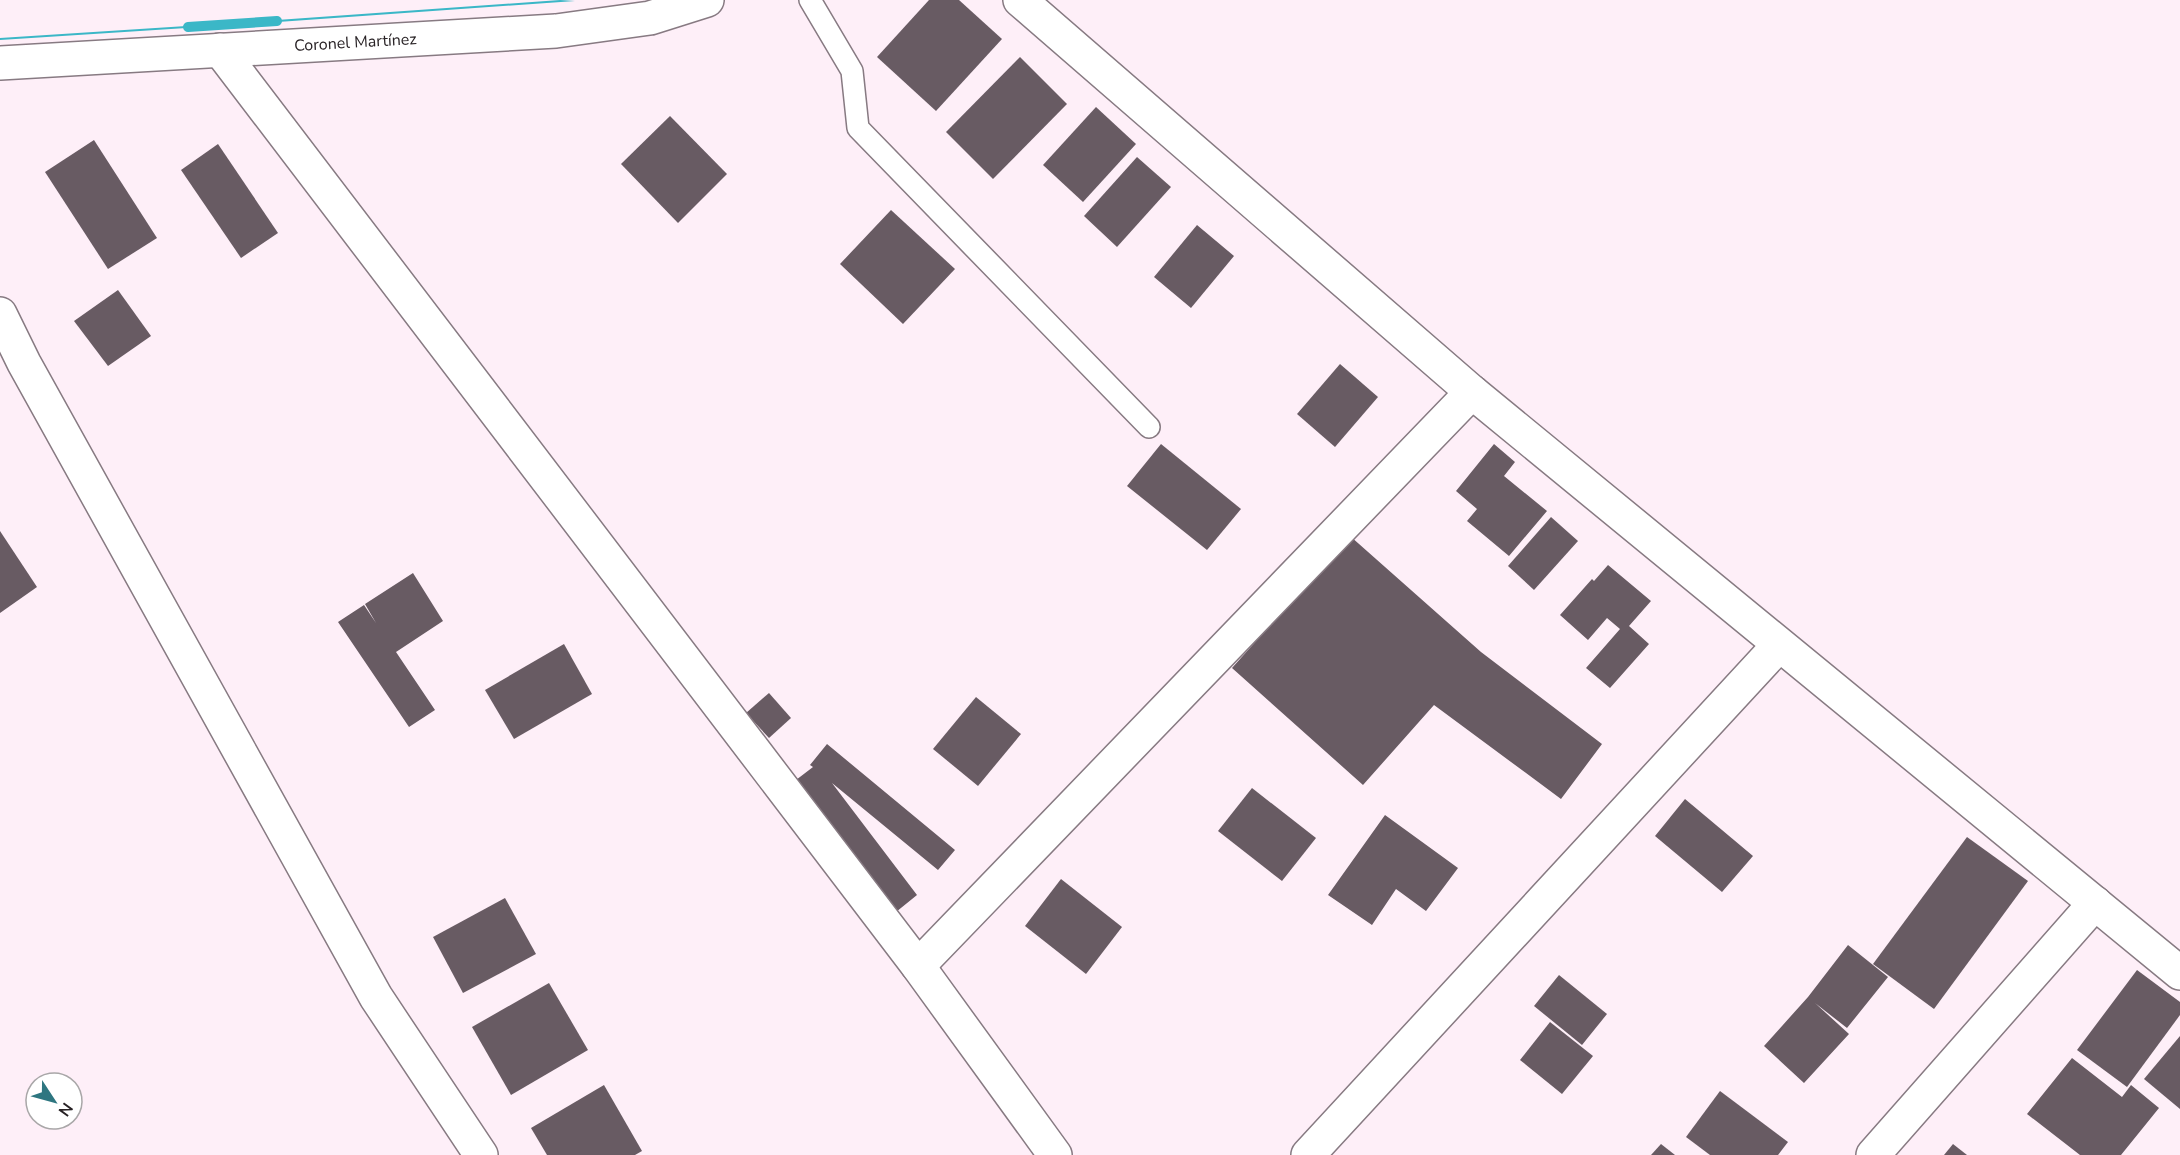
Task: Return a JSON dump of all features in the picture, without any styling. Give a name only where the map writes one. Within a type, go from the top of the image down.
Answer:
[{"type":"street","name":"Coronel Martínez","points":[[0,63],[556,31],[646,9],[706,0]]},
{"type":"street","points":[[1020,0],[1472,392],[2180,973]]},
{"type":"street","points":[[220,50],[918,966],[1055,1155]]},
{"type":"street","points":[[0,314],[24,363],[375,996],[481,1155]]},
{"type":"street","points":[[918,966],[1472,392]]},
{"type":"street","points":[[1308,1155],[1779,645]]},
{"type":"street","points":[[1874,1155],[2095,903]]},
{"type":"lane","points":[[810,0],[852,71],[858,128],[1149,427]]},
{"type":"water","points":[[560,0],[575,1],[264,23],[263,21]]},
{"type":"water","points":[[202,25],[202,27],[0,40],[0,38]]},
{"type":"building","points":[[929,0],[959,0],[1002,39],[936,111],[877,57]]},
{"type":"building","points":[[1020,57],[1067,104],[993,179],[946,132]]},
{"type":"building","points":[[1096,107],[1136,144],[1083,202],[1043,165]]},
{"type":"building","points":[[670,116],[727,174],[678,223],[621,164]]},
{"type":"building","points":[[94,140],[157,238],[108,269],[45,172]]},
{"type":"building","points":[[218,144],[278,233],[241,258],[181,170]]},
{"type":"building","points":[[1137,157],[1171,187],[1117,247],[1084,216]]},
{"type":"building","points":[[891,210],[955,269],[903,324],[840,264]]},
{"type":"building","points":[[1197,225],[1234,256],[1191,308],[1154,277]]},
{"type":"building","points":[[118,290],[151,336],[108,366],[74,321]]},
{"type":"building","points":[[1340,364],[1378,397],[1335,447],[1297,414]]},
{"type":"building","points":[[1161,444],[1241,509],[1207,550],[1127,486]]},
{"type":"building","points":[[1494,444],[1515,462],[1504,476],[1547,511],[1509,556],[1467,521],[1477,509],[1456,491]]},
{"type":"building","points":[[1551,517],[1578,541],[1534,590],[1508,566]]},
{"type":"building","points":[[0,531],[37,587],[0,613]]},
{"type":"building","points":[[1350,536],[1481,652],[1602,744],[1561,799],[1434,705],[1363,785],[1232,668]]},
{"type":"building","points":[[1608,565],[1651,601],[1629,626],[1649,644],[1610,688],[1586,668],[1620,629],[1607,618],[1588,640],[1560,615],[1592,579],[1594,581]]},
{"type":"building","points":[[413,573],[443,621],[396,652],[435,710],[409,727],[338,622],[364,605],[376,623],[365,604]]},
{"type":"building","points":[[564,644],[592,694],[514,739],[485,690]]},
{"type":"building","points":[[769,693],[791,718],[769,738],[746,713]]},
{"type":"building","points":[[976,697],[1021,734],[978,786],[933,749]]},
{"type":"building","points":[[827,744],[955,850],[938,870],[832,783],[917,895],[896,912],[796,780],[813,767],[810,765]]},
{"type":"building","points":[[1252,788],[1316,838],[1282,881],[1218,831]]},
{"type":"building","points":[[1685,799],[1753,856],[1722,892],[1655,836]]},
{"type":"building","points":[[1385,815],[1458,868],[1426,911],[1396,889],[1372,925],[1328,895]]},
{"type":"building","points":[[1967,837],[2028,881],[1934,1009],[1873,964]]},
{"type":"building","points":[[1061,879],[1122,927],[1086,974],[1025,926]]},
{"type":"building","points":[[505,898],[536,954],[463,993],[433,937]]},
{"type":"building","points":[[1848,945],[1888,977],[1847,1028],[1815,1003],[1849,1034],[1804,1083],[1764,1046],[1808,997]]},
{"type":"building","points":[[2137,970],[2180,1002],[2180,1015],[2127,1087],[2077,1050]]},
{"type":"building","points":[[1559,975],[1607,1014],[1582,1045],[1534,1006]]},
{"type":"building","points":[[549,983],[588,1050],[511,1095],[472,1027]]},
{"type":"building","points":[[1550,1022],[1593,1056],[1562,1094],[1520,1060]]},
{"type":"building","points":[[2180,1036],[2180,1109],[2144,1079]]},
{"type":"building","points":[[2072,1058],[2122,1097],[2131,1085],[2159,1108],[2121,1155],[2080,1155],[2027,1114]]},
{"type":"building","points":[[604,1085],[642,1151],[635,1155],[547,1155],[531,1128]]},
{"type":"building","points":[[1720,1091],[1788,1142],[1778,1155],[1710,1155],[1686,1137]]},
{"type":"building","points":[[1661,1144],[1675,1155],[1651,1155]]},
{"type":"building","points":[[1953,1144],[1967,1155],[1944,1155]]},
{"type":"waterway","points":[[188,27],[277,21]]}]
